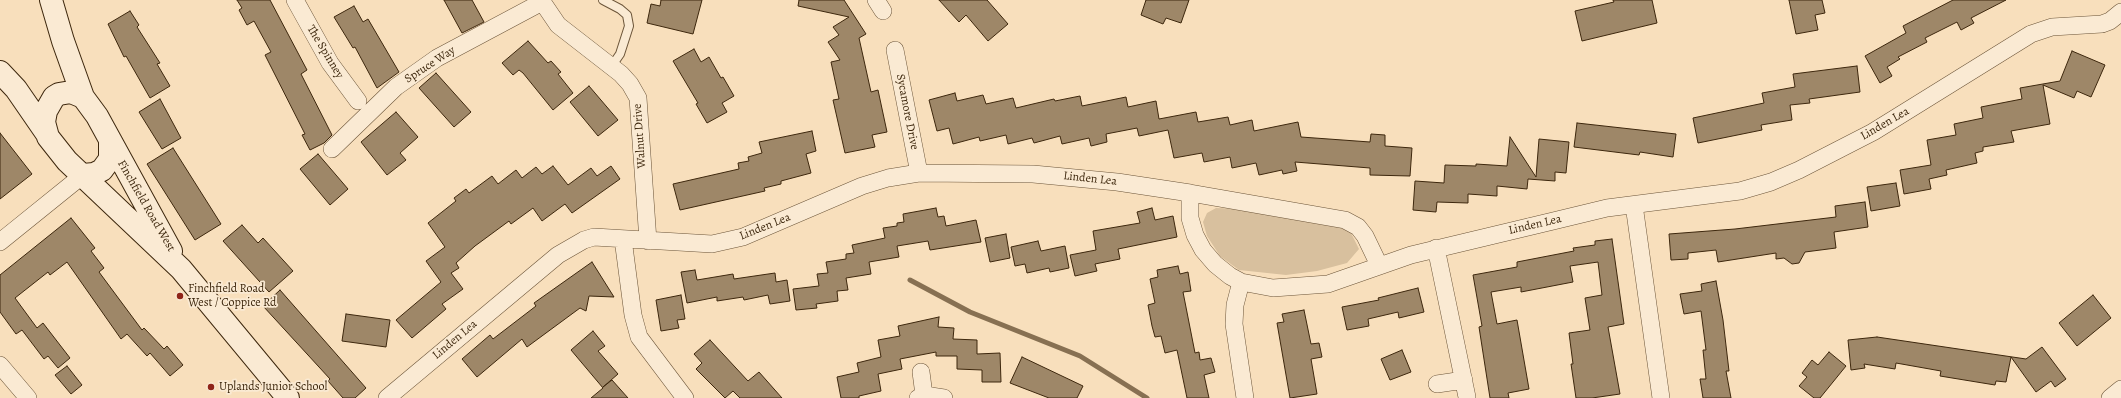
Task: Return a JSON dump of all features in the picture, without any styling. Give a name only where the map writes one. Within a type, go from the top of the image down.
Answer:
[{"type":"main road","points":[[0,72],[16,89],[48,137],[67,161],[83,175],[94,174],[102,170],[110,159],[110,143],[97,116],[83,97],[51,0]]},
{"type":"main road","points":[[48,137],[44,122],[46,111],[65,82],[69,56]]},
{"type":"main road","points":[[16,89],[56,96],[71,92],[83,97]]},
{"type":"main road","name":"Finchfield Road West","points":[[110,143],[182,269]]},
{"type":"main road","name":"Finchfield Road West","points":[[83,175],[182,269],[288,398]]},
{"type":"street","name":"The Spinney","points":[[295,0],[330,63],[358,101]]},
{"type":"street","name":"Walnut Drive","points":[[542,1],[558,25],[630,84],[638,98],[648,241]]},
{"type":"street","name":"Spruce Way","points":[[332,149],[396,87],[437,58],[542,1]]},
{"type":"street","name":"Linden Lea","points":[[1190,193],[1190,218],[1195,235],[1203,250],[1215,264],[1241,282],[1273,288],[1328,284],[1379,265],[1436,248],[1606,208],[1740,192],[1770,182],[1800,170],[1873,132],[2031,34],[2052,27],[2102,24],[2110,21],[2121,12]]},
{"type":"street","name":"Sycamore Drive","points":[[895,50],[919,173]]},
{"type":"street","points":[[64,190],[67,161]]},
{"type":"street","name":"Linden Lea","points":[[387,398],[558,255],[579,243],[594,237],[712,244],[729,241],[862,186],[888,178],[919,173],[1032,174],[1117,182],[1345,220],[1358,227],[1365,236],[1379,265]]},
{"type":"street","points":[[0,242],[83,175]]},
{"type":"street","points":[[1634,205],[1661,398]]},
{"type":"street","points":[[623,239],[633,315],[639,337],[685,398]]},
{"type":"street","points":[[1436,248],[1468,397]]},
{"type":"street","points":[[1241,282],[1235,305],[1234,324],[1245,398]]},
{"type":"street","points":[[0,365],[28,398]]},
{"type":"street","points":[[921,372],[921,396],[944,398]]},
{"type":"street","points":[[1436,384],[1464,380]]},
{"type":"street","points":[[2110,398],[2121,389]]},
{"type":"lane","points":[[603,0],[620,9],[627,16],[629,26],[620,54],[611,67]]},
{"type":"shaded area","points":[[1216,208],[1262,210],[1323,225],[1338,224],[1351,233],[1359,249],[1347,263],[1317,271],[1286,275],[1239,270],[1220,256],[1207,236],[1203,222],[1207,213]]},
{"type":"building","points":[[237,0],[270,0],[307,70],[301,74],[332,135],[324,143],[310,150],[302,135],[305,134],[265,55],[271,52],[254,21],[247,25],[239,10],[242,8]]},
{"type":"building","points":[[444,0],[472,0],[484,22],[462,33]]},
{"type":"building","points":[[661,0],[702,0],[693,34],[647,23],[651,4],[660,6]]},
{"type":"building","points":[[799,0],[844,0],[866,34],[859,38],[871,92],[878,90],[887,132],[872,135],[875,147],[845,153],[833,100],[839,99],[831,62],[840,60],[828,42],[839,35],[833,27],[849,17],[798,6]]},
{"type":"building","points":[[939,0],[987,0],[1008,24],[988,41],[966,15],[959,22]]},
{"type":"building","points":[[1146,0],[1189,0],[1181,23],[1166,18],[1163,24],[1141,15]]},
{"type":"building","points":[[1613,0],[1652,0],[1657,23],[1582,41],[1575,11],[1614,2]]},
{"type":"building","points":[[1789,0],[1822,0],[1825,13],[1815,15],[1818,30],[1796,34]]},
{"type":"building","points":[[1953,0],[2006,0],[1971,18],[1974,23],[1961,30],[1957,22],[1925,38],[1927,42],[1898,57],[1900,59],[1887,67],[1892,76],[1880,83],[1865,56],[1906,33],[1903,26]]},
{"type":"building","points":[[354,6],[363,22],[368,19],[399,72],[377,88],[355,47],[353,48],[334,17]]},
{"type":"building","points":[[130,11],[139,25],[137,27],[160,63],[157,64],[170,86],[150,98],[126,56],[124,57],[108,24]]},
{"type":"building","points":[[528,41],[548,63],[551,61],[561,72],[558,74],[573,93],[553,110],[523,73],[519,70],[513,75],[502,63]]},
{"type":"building","points":[[694,49],[701,62],[709,57],[721,78],[723,77],[734,96],[722,103],[727,112],[707,123],[696,104],[698,103],[673,61]]},
{"type":"building","points":[[2072,51],[2105,65],[2091,97],[2077,91],[2074,98],[2043,85],[2050,124],[2011,131],[2014,142],[1983,147],[1983,151],[1975,153],[1977,163],[1946,170],[1947,175],[1929,179],[1931,189],[1904,194],[1900,170],[1931,165],[1927,140],[1956,135],[1954,124],[1983,118],[1981,107],[2022,99],[2020,88],[2060,81]]},
{"type":"building","points":[[1857,66],[1860,92],[1809,99],[1810,103],[1790,105],[1792,120],[1761,125],[1762,130],[1698,143],[1693,118],[1764,103],[1762,93],[1795,87],[1793,74]]},
{"type":"building","points":[[436,73],[471,112],[454,127],[419,88]]},
{"type":"building","points":[[589,86],[618,120],[598,136],[570,102]]},
{"type":"building","points":[[955,93],[957,101],[983,95],[986,104],[1013,98],[1016,108],[1054,99],[1055,101],[1080,96],[1082,106],[1126,97],[1128,107],[1156,101],[1159,119],[1196,112],[1198,122],[1228,117],[1230,125],[1252,120],[1254,131],[1298,122],[1301,137],[1370,142],[1371,134],[1385,135],[1385,146],[1412,148],[1410,176],[1370,175],[1370,168],[1295,162],[1297,171],[1283,174],[1282,170],[1259,175],[1256,163],[1232,168],[1230,157],[1204,162],[1202,153],[1174,158],[1168,130],[1139,136],[1137,128],[1106,134],[1107,142],[1091,146],[1089,138],[1062,144],[1060,136],[1034,143],[1032,138],[1008,144],[1006,135],[980,141],[979,137],[953,144],[949,128],[937,131],[929,100]]},
{"type":"building","points":[[160,99],[181,138],[162,149],[139,112]]},
{"type":"building","points":[[396,112],[418,137],[400,153],[406,160],[387,175],[361,142]]},
{"type":"building","points":[[1577,123],[1676,134],[1673,157],[1640,152],[1639,155],[1574,147]]},
{"type":"building","points":[[812,131],[816,151],[806,154],[811,173],[781,181],[781,184],[764,188],[765,191],[680,210],[673,184],[739,169],[738,163],[749,161],[748,157],[762,153],[759,142]]},
{"type":"building","points":[[0,133],[32,174],[0,199]]},
{"type":"building","points":[[1510,137],[1536,177],[1539,139],[1569,142],[1566,173],[1555,172],[1555,181],[1528,179],[1527,189],[1497,186],[1497,196],[1468,194],[1468,203],[1437,202],[1436,212],[1413,210],[1415,181],[1444,183],[1445,165],[1476,166],[1476,164],[1507,166]]},
{"type":"building","points":[[173,148],[221,224],[195,240],[147,164]]},
{"type":"building","points":[[318,154],[348,189],[330,205],[300,169]]},
{"type":"building","points":[[553,166],[568,185],[591,168],[597,176],[611,166],[620,179],[572,213],[565,204],[542,221],[533,208],[511,224],[509,221],[475,246],[456,263],[459,268],[451,273],[463,289],[442,304],[446,309],[412,338],[396,320],[441,282],[426,261],[445,247],[428,223],[456,201],[454,198],[466,189],[469,193],[492,176],[498,184],[516,170],[522,178],[536,167],[542,174]]},
{"type":"building","points":[[1896,183],[1900,206],[1871,211],[1867,187]]},
{"type":"building","points":[[1865,202],[1868,227],[1834,232],[1836,248],[1805,252],[1799,263],[1792,264],[1784,258],[1776,259],[1776,253],[1718,262],[1716,250],[1688,253],[1688,259],[1671,260],[1669,234],[1735,229],[1836,217],[1835,206]]},
{"type":"building","points":[[936,208],[938,217],[944,216],[946,226],[976,220],[981,242],[930,250],[928,241],[897,246],[899,257],[869,262],[871,274],[846,278],[848,290],[837,291],[838,301],[816,304],[817,308],[796,310],[793,289],[819,286],[817,274],[828,273],[826,262],[846,259],[846,254],[854,253],[852,245],[885,238],[883,228],[897,226],[897,223],[904,222],[903,214]]},
{"type":"building","points":[[1152,208],[1155,220],[1173,216],[1177,237],[1118,249],[1120,259],[1095,264],[1097,271],[1075,276],[1070,255],[1096,250],[1093,231],[1140,223],[1137,212]]},
{"type":"building","points":[[71,218],[95,248],[91,251],[104,268],[99,272],[142,330],[144,328],[164,349],[167,346],[183,365],[170,376],[150,353],[147,356],[127,334],[121,339],[67,262],[50,275],[48,272],[15,298],[37,328],[43,323],[70,358],[58,368],[48,356],[44,359],[22,330],[16,334],[0,312],[0,275]]},
{"type":"building","points":[[242,225],[258,243],[263,238],[293,271],[269,292],[223,241]]},
{"type":"building","points":[[1006,234],[1010,258],[990,262],[985,238]]},
{"type":"building","points":[[1612,239],[1624,324],[1608,327],[1620,394],[1592,398],[1576,398],[1571,364],[1573,364],[1569,333],[1590,330],[1585,298],[1602,295],[1598,262],[1570,266],[1573,282],[1521,292],[1521,287],[1491,292],[1497,324],[1517,320],[1529,389],[1508,393],[1509,398],[1490,398],[1479,327],[1482,326],[1473,275],[1517,267],[1517,262],[1574,251],[1573,248],[1595,245],[1595,241]]},
{"type":"building","points":[[1038,241],[1041,251],[1065,246],[1069,268],[1050,272],[1049,268],[1027,273],[1025,264],[1015,266],[1011,247]]},
{"type":"building","points":[[592,262],[614,297],[589,296],[586,311],[580,308],[527,347],[522,339],[477,377],[462,359],[490,335],[493,339],[536,306],[534,303]]},
{"type":"building","points":[[1178,266],[1180,274],[1188,272],[1191,291],[1183,292],[1195,353],[1199,352],[1200,360],[1211,358],[1215,372],[1204,375],[1209,398],[1187,398],[1177,350],[1165,353],[1161,336],[1155,337],[1152,326],[1148,305],[1155,303],[1150,279],[1158,277],[1157,270]]},
{"type":"building","points":[[695,270],[697,280],[733,274],[734,279],[775,273],[776,282],[787,280],[790,301],[770,304],[768,295],[744,300],[743,297],[717,301],[717,297],[687,303],[681,272]]},
{"type":"building","points":[[1716,281],[1723,320],[1729,371],[1726,371],[1731,398],[1703,398],[1700,379],[1706,379],[1703,350],[1706,350],[1701,311],[1684,314],[1680,294],[1702,291],[1701,284]]},
{"type":"building","points":[[1418,288],[1424,312],[1399,318],[1398,312],[1368,319],[1369,326],[1347,330],[1342,307],[1379,300],[1378,298]]},
{"type":"building","points":[[280,290],[366,388],[355,398],[343,398],[328,381],[330,379],[263,306]]},
{"type":"building","points":[[681,295],[685,319],[677,320],[679,328],[661,331],[656,300]]},
{"type":"building","points":[[2093,295],[2111,318],[2077,346],[2059,323]]},
{"type":"building","points":[[1304,310],[1311,344],[1319,343],[1322,357],[1311,359],[1317,394],[1290,398],[1277,323],[1284,322],[1282,314]]},
{"type":"building","points":[[346,314],[390,320],[386,347],[342,341]]},
{"type":"building","points":[[939,317],[938,327],[954,328],[953,339],[977,340],[977,354],[1000,353],[1001,382],[982,382],[982,370],[957,369],[957,356],[936,356],[936,352],[900,359],[902,369],[878,374],[881,391],[859,396],[859,398],[841,398],[837,377],[859,372],[857,363],[881,357],[878,340],[900,336],[898,326]]},
{"type":"building","points":[[593,331],[605,346],[598,351],[618,374],[603,387],[612,380],[628,398],[591,398],[603,388],[571,350]]},
{"type":"building","points":[[1877,337],[2026,359],[2042,347],[2066,379],[2055,387],[2051,381],[2036,392],[2011,357],[2006,382],[1996,381],[1995,385],[1940,376],[1941,371],[1896,363],[1895,369],[1864,364],[1865,368],[1851,370],[1848,340]]},
{"type":"building","points":[[710,340],[748,381],[759,372],[782,398],[740,398],[733,391],[725,398],[696,369],[702,363],[694,354]]},
{"type":"building","points":[[1402,350],[1411,372],[1390,380],[1381,359]]},
{"type":"building","points":[[1829,352],[1846,366],[1820,398],[1814,398],[1799,386],[1807,377],[1802,373],[1812,360],[1818,365]]},
{"type":"building","points":[[1022,357],[1083,386],[1077,398],[1049,398],[1010,383]]},
{"type":"building","points":[[67,366],[82,385],[71,394],[55,375]]},
{"type":"waterway","points":[[910,280],[970,312],[1080,356],[1147,398]]},
{"type":"place","name":"Finchfield Road West / Coppice Rd","points":[[180,296]]},
{"type":"place","name":"Uplands Junior School","points":[[211,387]]}]
